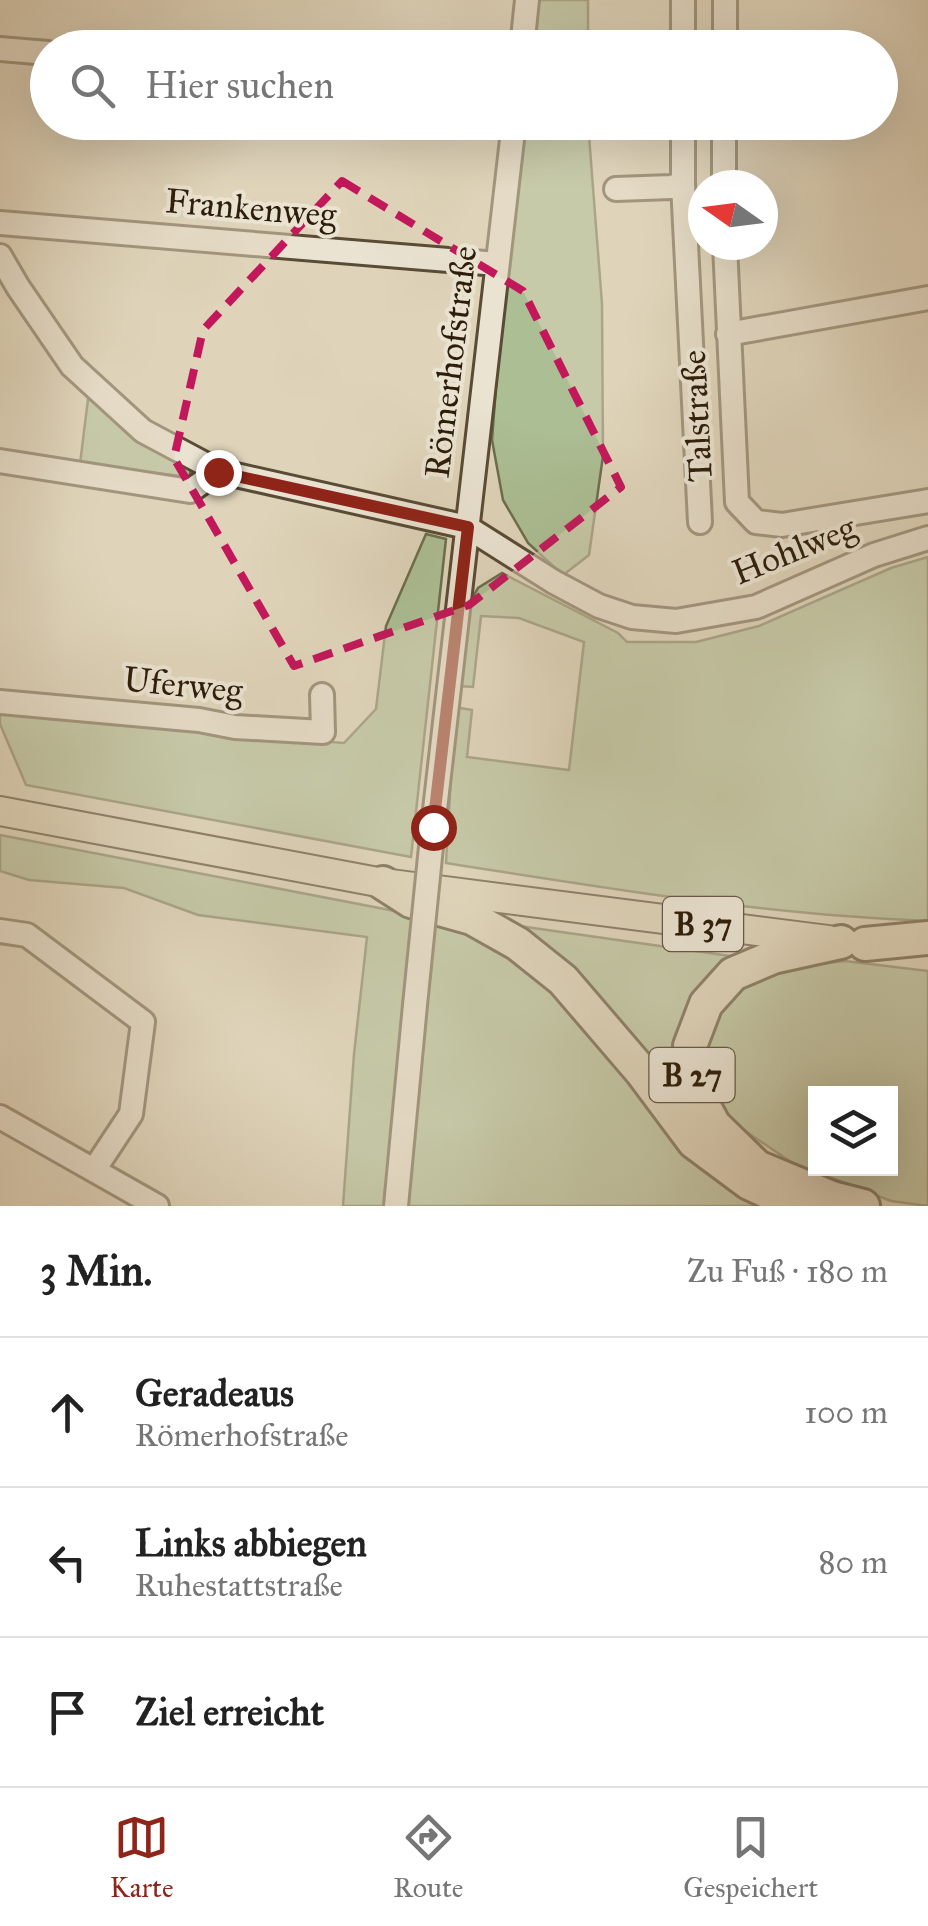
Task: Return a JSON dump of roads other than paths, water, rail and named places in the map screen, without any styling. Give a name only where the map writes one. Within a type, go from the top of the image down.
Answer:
[{"type":"highway","points":[[383,883],[411,901],[472,918],[518,944],[562,980],[641,1071],[694,1142],[748,1183],[800,1206]]},
{"type":"highway","points":[[853,943],[928,938]]},
{"type":"highway","name":"B 27","points":[[853,943],[772,957],[733,974],[706,1004],[690,1046],[694,1088],[714,1125],[756,1167],[832,1198],[863,1206]]},
{"type":"main road","name":"B 37","points":[[0,810],[383,883],[853,943]]},
{"type":"main road","name":"B 27","points":[[853,943],[928,950]]},
{"type":"street","points":[[524,30],[527,0]]},
{"type":"street","points":[[683,0],[684,30]]},
{"type":"street","points":[[724,30],[725,0]]},
{"type":"street","points":[[0,49],[30,52]]},
{"type":"street","name":"Römerhofstraße","points":[[396,1206],[433,827],[512,140]]},
{"type":"street","points":[[683,140],[700,522]]},
{"type":"street","points":[[723,170],[724,140]]},
{"type":"street","points":[[616,189],[671,188],[688,180]]},
{"type":"street","name":"Frankenweg","points":[[0,223],[497,264]]},
{"type":"street","points":[[0,256],[9,286],[72,366],[144,431],[218,472],[468,527]]},
{"type":"street","name":"Talstraße","points":[[726,260],[737,502],[756,522],[782,525],[928,500]]},
{"type":"street","points":[[728,334],[928,298]]},
{"type":"street","points":[[0,461],[190,491],[218,472]]},
{"type":"street","name":"Hohlweg","points":[[468,527],[599,606],[632,616],[676,621],[756,607],[874,555],[928,538]]},
{"type":"street","name":"Uferweg","points":[[0,702],[199,720],[236,727],[323,732],[322,695]]},
{"type":"street","points":[[0,931],[28,935],[143,1022],[131,1114],[94,1170]]},
{"type":"street","points":[[0,1117],[157,1206]]}]
